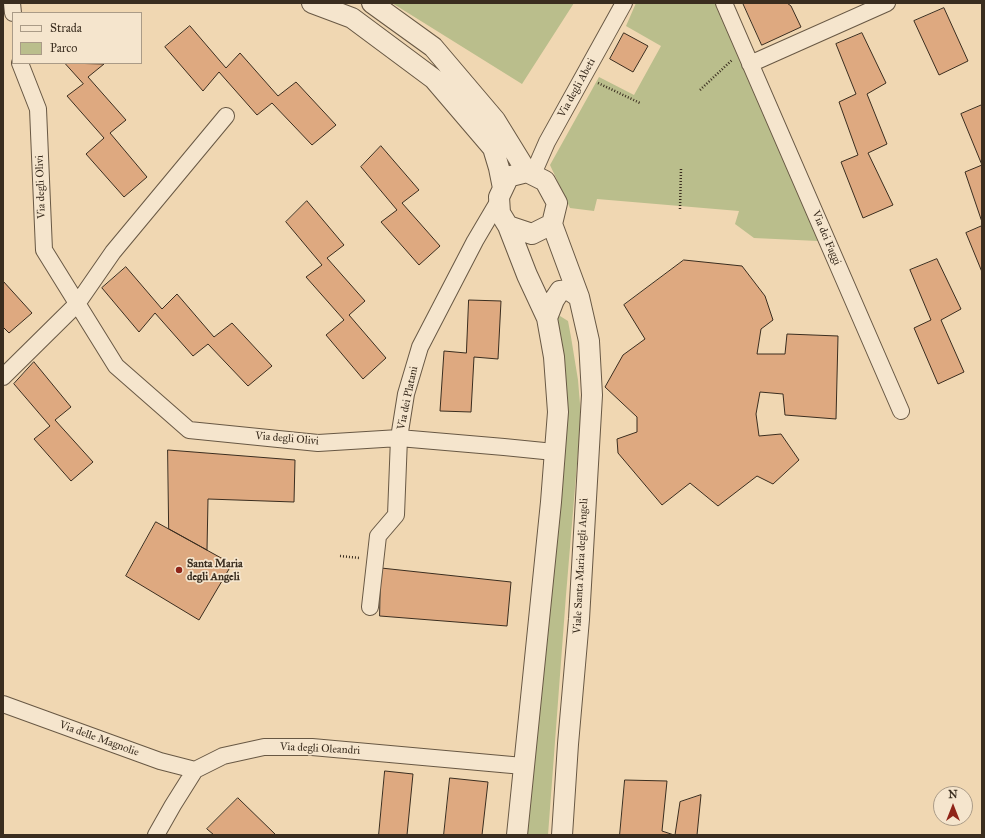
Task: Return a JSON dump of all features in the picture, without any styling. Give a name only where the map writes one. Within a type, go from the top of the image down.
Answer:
[{"type":"street","points":[[312,3],[352,18],[442,74],[495,120],[530,173],[545,181],[557,204],[552,224],[532,234],[508,226]]},
{"type":"street","points":[[372,3],[432,47],[442,74],[493,148],[500,168],[500,214],[508,226],[527,275],[547,318],[554,357],[558,412],[551,502],[517,835]]},
{"type":"street","name":"Via degli Abeti","points":[[530,173],[624,3]]},
{"type":"street","name":"Via dei Faggi","points":[[724,3],[901,411]]},
{"type":"street","points":[[750,64],[887,3]]},
{"type":"street","name":"Via degli Olivi","points":[[20,64],[38,108],[44,250],[116,366],[189,430],[318,443],[400,438],[504,446],[554,452]]},
{"type":"street","points":[[3,377],[77,304],[113,252],[226,116]]},
{"type":"street","points":[[501,195],[511,176],[530,173]]},
{"type":"street","name":"Via dei Platani","points":[[370,607],[378,536],[396,515],[400,438],[406,394],[420,347],[475,241],[501,195]]},
{"type":"street","name":"Viale Santa Maria degli Angeli","points":[[552,224],[579,297],[589,341],[592,395],[579,620],[562,835]]},
{"type":"street","points":[[547,318],[554,300],[560,291],[569,290],[579,297]]},
{"type":"street","name":"Via delle Magnolie","points":[[3,704],[160,761],[195,770]]},
{"type":"street","name":"Via degli Oleandri","points":[[195,770],[223,756],[264,747],[312,747],[523,766]]},
{"type":"street","points":[[156,835],[195,770]]},
{"type":"path","points":[[700,90],[744,49]]},
{"type":"path","points":[[584,76],[640,103]]},
{"type":"path","points":[[680,209],[681,170]]},
{"type":"path","points":[[340,556],[361,558]]},
{"type":"green space","points":[[392,3],[574,3],[522,84]]},
{"type":"green space","points":[[636,3],[719,3],[818,241],[754,238],[735,224],[739,211],[597,199],[594,211],[570,208],[550,165],[599,77],[634,95],[661,46],[626,26]]},
{"type":"green space","points":[[560,316],[568,321],[578,380],[581,416],[548,835],[523,835],[557,518],[553,322]]},
{"type":"building","points":[[743,3],[787,3],[791,6],[801,27],[762,45]]},
{"type":"building","points":[[944,8],[968,61],[939,75],[914,21]]},
{"type":"building","points":[[190,26],[226,68],[240,53],[278,96],[296,82],[336,125],[312,145],[272,103],[257,115],[219,72],[203,91],[165,47]]},
{"type":"building","points":[[624,33],[648,46],[633,72],[610,59]]},
{"type":"building","points":[[862,33],[886,83],[867,94],[887,144],[868,153],[893,205],[863,218],[841,162],[858,155],[839,102],[856,94],[836,44]]},
{"type":"building","points":[[66,64],[104,64],[88,77],[126,120],[110,133],[147,177],[124,197],[86,154],[104,138],[67,96],[83,84]]},
{"type":"building","points":[[982,105],[982,165],[961,114]]},
{"type":"building","points":[[381,146],[419,190],[402,203],[440,246],[419,265],[381,222],[397,210],[361,167]]},
{"type":"building","points":[[982,165],[982,222],[965,172]]},
{"type":"building","points":[[307,201],[344,245],[327,258],[365,301],[349,315],[386,358],[363,379],[326,335],[344,320],[306,277],[322,265],[286,222]]},
{"type":"building","points":[[982,226],[982,272],[966,233]]},
{"type":"building","points":[[937,259],[961,309],[941,320],[964,372],[938,384],[914,328],[931,320],[910,270]]},
{"type":"building","points":[[684,260],[742,266],[765,296],[773,320],[761,329],[757,354],[785,354],[787,334],[838,336],[836,419],[785,415],[783,394],[760,392],[756,414],[759,436],[781,434],[799,460],[773,484],[757,476],[718,506],[690,483],[662,505],[618,453],[617,439],[637,432],[637,417],[605,387],[623,355],[645,339],[624,305]]},
{"type":"building","points":[[126,267],[162,309],[177,294],[214,337],[232,323],[272,366],[248,386],[208,344],[193,356],[155,313],[139,332],[102,288]]},
{"type":"building","points":[[3,281],[32,313],[9,333],[3,327]]},
{"type":"building","points":[[469,300],[501,301],[498,359],[474,357],[471,412],[440,411],[444,351],[466,353]]},
{"type":"building","points":[[34,362],[71,407],[55,420],[93,462],[71,481],[34,439],[50,426],[14,384]]},
{"type":"building","points":[[168,450],[295,460],[294,502],[208,499],[207,550],[169,529]]},
{"type":"building","name":"Santa Maria degli Angeli","points":[[156,522],[232,564],[199,620],[126,576]]},
{"type":"building","points":[[381,568],[511,582],[507,626],[380,616]]},
{"type":"building","points":[[385,771],[413,774],[407,835],[379,835]]},
{"type":"building","points":[[450,778],[488,782],[482,835],[444,835]]},
{"type":"building","points":[[625,780],[667,781],[662,831],[674,835],[620,835]]},
{"type":"building","points":[[701,795],[697,835],[675,835],[680,802]]},
{"type":"building","points":[[238,798],[276,835],[214,835],[207,829]]},
{"type":"place","name":"Santa Maria degli Angeli","points":[[179,570]]}]
